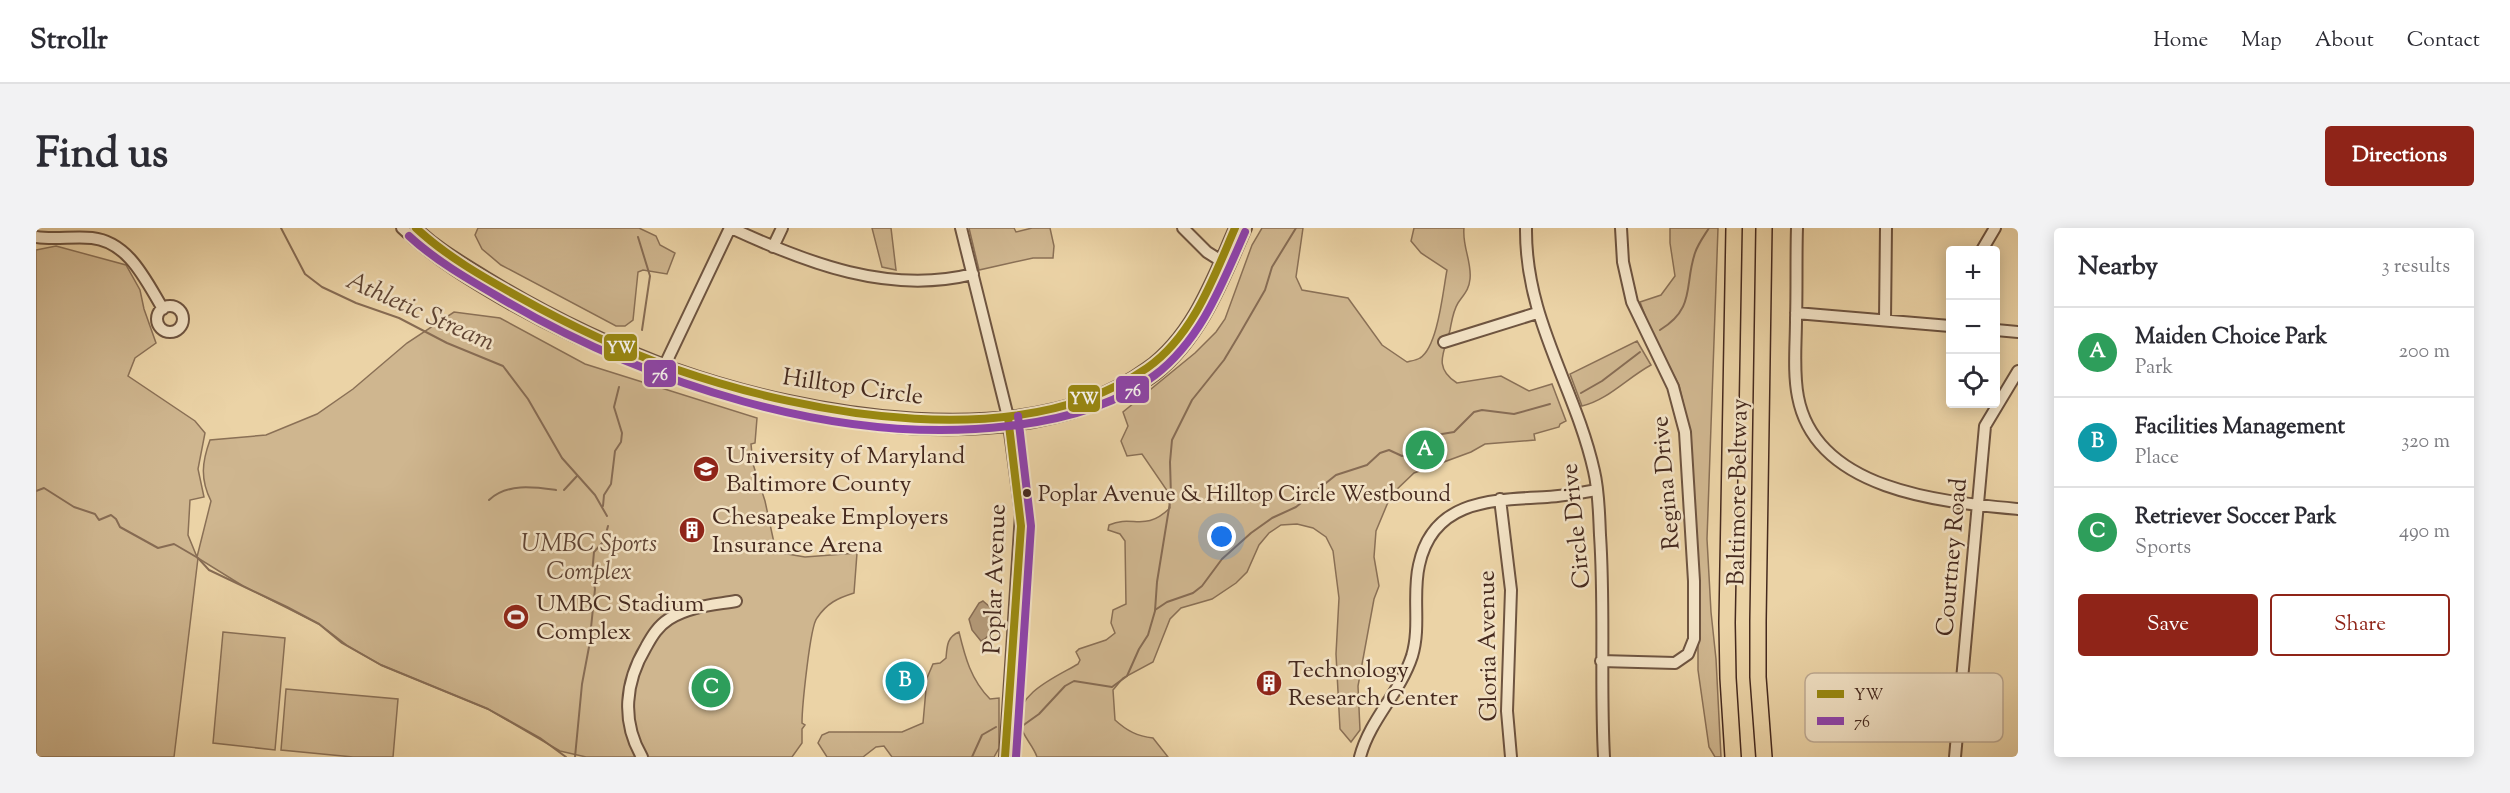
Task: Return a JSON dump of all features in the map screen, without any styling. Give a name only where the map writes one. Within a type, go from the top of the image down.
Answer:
[{"type":"highway","points":[[1725,228],[1731,359]]},
{"type":"highway","name":"Baltimore Beltway","points":[[1733,757],[1727,623],[1734,228]]},
{"type":"highway","name":"Baltimore Beltway","points":[[1764,228],[1758,621],[1758,677],[1764,757]]},
{"type":"highway","points":[[1764,288],[1772,269],[1773,228]]},
{"type":"street","name":"Hilltop Circle","points":[[402,228],[451,267],[531,315],[585,342],[662,369],[833,409],[919,419],[1009,422],[1078,411],[1119,396],[1155,375],[1185,345],[1196,329],[1225,263],[1246,228]]},
{"type":"street","name":"Hilltop Circle","points":[[416,228],[457,259],[526,302],[662,369]]},
{"type":"street","points":[[662,369],[730,228],[773,247],[836,269],[898,281],[921,282],[973,274]]},
{"type":"street","points":[[773,247],[782,228]]},
{"type":"street","name":"Poplar Avenue","points":[[961,228],[1009,422],[1021,526],[1005,757]]},
{"type":"street","points":[[1183,228],[1196,242],[1225,263]]},
{"type":"street","name":"Hilltop Circle","points":[[1225,263],[1235,228]]},
{"type":"street","name":"Circle Drive","points":[[1526,228],[1527,266],[1537,313],[1587,447],[1597,490],[1604,592],[1601,661],[1604,757]]},
{"type":"street","name":"Regina Drive","points":[[1601,661],[1675,663],[1688,654],[1694,639],[1694,581],[1685,432],[1673,387],[1632,302],[1623,262],[1621,228]]},
{"type":"street","points":[[1797,228],[1795,359],[1798,398],[1806,420],[1824,446],[1853,470],[1884,485],[1929,499],[2018,509]]},
{"type":"street","points":[[1885,320],[1886,228]]},
{"type":"street","points":[[1984,246],[1995,228]]},
{"type":"street","points":[[36,237],[94,238],[105,241],[117,248],[140,272],[163,309]]},
{"type":"street","points":[[1444,342],[1537,313]]},
{"type":"street","points":[[1796,313],[1946,326]]},
{"type":"street","points":[[2000,330],[2018,332]]},
{"type":"street","name":"Courtney Road","points":[[1962,673],[1985,426],[2016,376]]},
{"type":"street","points":[[1360,757],[1368,732],[1402,682],[1413,653],[1417,621],[1417,574],[1423,549],[1432,533],[1457,511],[1481,502],[1597,490]]},
{"type":"street","name":"Gloria Avenue","points":[[1500,499],[1511,590],[1507,711],[1511,757]]},
{"type":"street","points":[[642,757],[632,737],[629,723],[628,691],[640,656],[652,636],[667,620],[688,609],[736,602]]},
{"type":"street","name":"Courtney Road","points":[[1955,757],[1956,742]]},
{"type":"green space","points":[[478,228],[639,228],[656,236],[660,245],[675,253],[667,274],[643,270],[638,272],[633,320],[625,326],[616,326],[501,265],[482,249],[475,235]]},
{"type":"green space","points":[[872,228],[891,228],[896,270],[882,267]]},
{"type":"green space","points":[[969,228],[1014,228],[1016,232],[1032,228],[1050,228],[1054,246],[1053,258],[1033,258],[979,270]]},
{"type":"green space","points":[[1262,228],[1303,228],[1296,277],[1302,290],[1348,298],[1382,345],[1407,362],[1420,358],[1431,342],[1439,317],[1447,270],[1421,253],[1411,241],[1414,228],[1464,228],[1470,279],[1467,289],[1456,306],[1443,352],[1442,365],[1445,371],[1457,383],[1501,376],[1529,391],[1552,384],[1566,421],[1559,427],[1534,434],[1535,440],[1485,444],[1471,452],[1414,473],[1391,495],[1376,531],[1374,557],[1379,586],[1374,599],[1358,686],[1360,730],[1351,742],[1340,729],[1336,654],[1339,598],[1333,551],[1326,537],[1313,528],[1297,524],[1281,525],[1269,533],[1259,545],[1247,572],[1236,583],[1212,599],[1181,608],[1170,619],[1153,662],[1123,678],[1113,690],[1115,720],[1133,732],[1153,738],[1168,757],[1037,757],[1020,724],[1023,704],[1039,687],[1078,664],[1080,660],[1076,652],[1079,649],[1106,640],[1115,633],[1111,623],[1113,610],[1126,604],[1125,541],[1120,534],[1108,530],[1109,525],[1125,521],[1153,520],[1170,508],[1168,492],[1142,454],[1127,456],[1121,441],[1128,426],[1123,412],[1195,353],[1216,332],[1225,319],[1252,245]]},
{"type":"green space","points":[[1670,228],[1718,228],[1707,539],[1721,757],[1715,757],[1709,747],[1698,670],[1698,578],[1690,432],[1679,385],[1651,331],[1640,302],[1661,295],[1675,276]]},
{"type":"green space","name":"UMBC Sports Complex","points":[[56,246],[126,265],[140,290],[156,343],[135,358],[128,376],[195,421],[205,433],[198,469],[204,497],[190,500],[188,535],[197,557],[211,501],[207,493],[203,470],[210,440],[266,435],[317,414],[353,389],[407,343],[454,312],[500,318],[585,364],[757,418],[755,443],[751,444],[753,464],[765,501],[776,552],[805,557],[857,553],[854,593],[829,605],[814,624],[805,685],[802,723],[805,725],[802,729],[802,743],[792,757],[586,757],[560,751],[488,709],[381,665],[348,646],[319,624],[243,586],[198,558],[174,757],[36,757],[36,250]]},
{"type":"green space","points":[[1637,341],[1651,365],[1609,394],[1582,406],[1570,374]]},
{"type":"green space","points":[[223,632],[285,638],[275,750],[213,743]]},
{"type":"green space","points":[[959,632],[973,676],[990,699],[999,698],[999,748],[994,757],[892,757],[884,746],[876,747],[863,757],[827,757],[818,743],[822,735],[829,732],[902,732],[923,723],[927,678],[933,664],[940,663],[946,658],[950,639]]},
{"type":"green space","points":[[286,689],[398,699],[393,757],[353,757],[281,750]]},
{"type":"shaded area","points":[[983,601],[991,608],[993,622],[991,632],[981,641],[972,630],[969,619],[979,603]]},
{"type":"waterway","name":"Athletic Stream","points":[[281,228],[305,274],[322,287],[356,303],[399,318],[447,343],[503,366],[528,399],[562,458],[595,495],[607,516]]},
{"type":"waterway","points":[[1018,729],[1039,714],[1065,686],[1074,681],[1112,687],[1127,676],[1148,635],[1155,611],[1157,582],[1171,496],[1172,440],[1192,400],[1224,360],[1239,335],[1265,290],[1272,267],[1296,228]]},
{"type":"waterway","points":[[1660,330],[1671,322],[1684,304],[1695,253],[1709,228]]},
{"type":"waterway","points":[[638,237],[650,276],[642,330]]},
{"type":"waterway","points":[[1581,393],[1602,381],[1640,352]]},
{"type":"waterway","points":[[603,506],[604,495],[611,484],[615,451],[621,442],[622,433],[614,407],[619,387]]},
{"type":"waterway","points":[[1155,610],[1167,602],[1193,593],[1202,586],[1222,559],[1251,533],[1272,518],[1296,507],[1336,475],[1367,465],[1380,453],[1389,450],[1402,456],[1413,454],[1419,451],[1430,436],[1454,432],[1474,412],[1482,410],[1514,414],[1550,404]]},
{"type":"waterway","points":[[564,490],[577,476]]},
{"type":"waterway","points":[[489,500],[512,489],[530,487],[556,490]]},
{"type":"waterway","points":[[36,491],[44,488],[74,507],[95,514],[99,520],[111,515],[120,527],[158,548],[174,544],[198,558],[209,570],[319,624],[342,643],[381,665],[488,709],[540,738],[566,757]]},
{"type":"waterway","points":[[575,757],[595,589],[592,574],[594,552],[604,541],[608,526]]},
{"type":"waterway","points":[[972,757],[982,735],[996,727]]},
{"type":"transit line","name":"YW","points":[[416,228],[465,266],[492,282],[576,327],[655,362],[729,386],[788,401],[851,412],[915,419],[978,419],[1039,411],[1096,395],[1147,368],[1163,355],[1190,323],[1210,285],[1235,228]]},
{"type":"transit line","name":"76","points":[[409,236],[429,253],[462,275],[554,327],[615,356],[678,381],[744,402],[810,417],[877,427],[944,430],[1009,426],[1067,416],[1104,404],[1139,386],[1171,361],[1198,328],[1219,291],[1245,232]]},
{"type":"transit line","name":"76","points":[[1016,757],[1031,526],[1018,416]]},
{"type":"transit line","name":"YW","points":[[1005,757],[1021,526],[1008,417]]},
{"type":"place","name":"Maiden Choice Park","points":[[1425,450]]},
{"type":"place","name":"University of Maryland Baltimore County","points":[[706,469]]},
{"type":"place","name":"Poplar Avenue & Hilltop Circle Westbound","points":[[1027,493]]},
{"type":"place","name":"Chesapeake Employers Insurance Arena","points":[[692,530]]},
{"type":"place","name":"UMBC Stadium Complex","points":[[516,617]]},
{"type":"place","name":"Facilities Management","points":[[905,681]]},
{"type":"place","name":"Technology Research Center","points":[[1269,683]]},
{"type":"place","name":"Retriever Soccer Park","points":[[711,688]]}]
